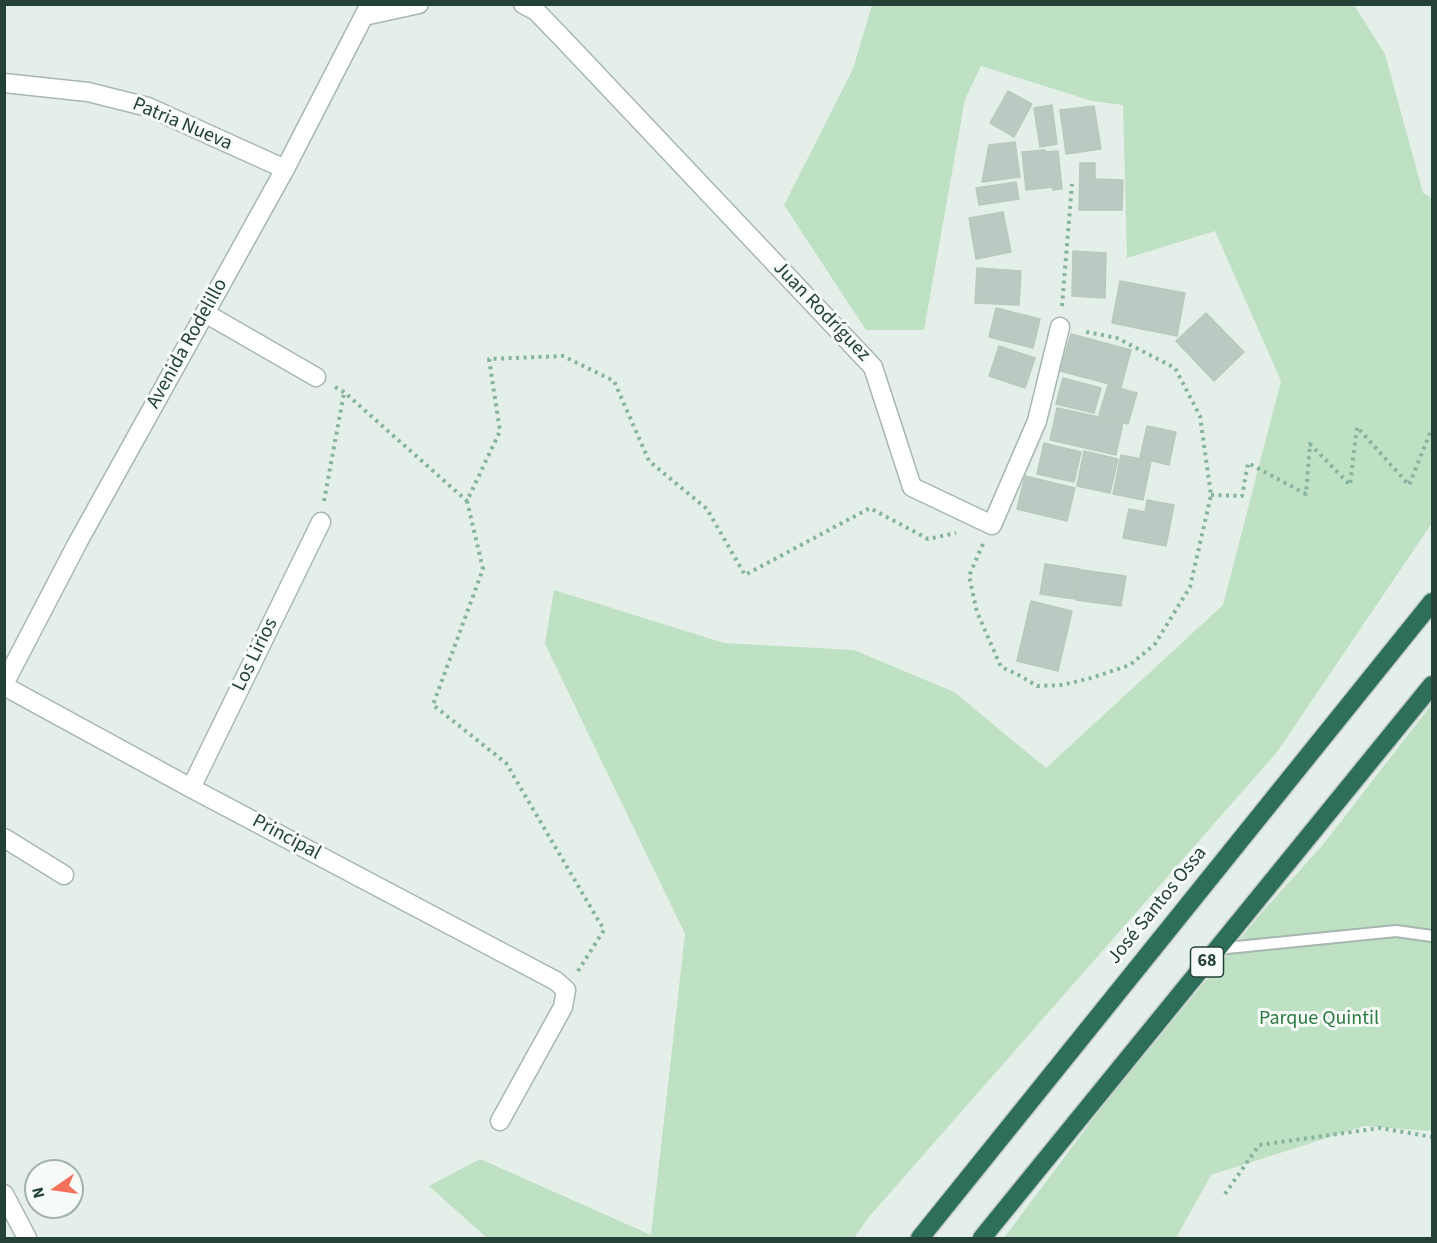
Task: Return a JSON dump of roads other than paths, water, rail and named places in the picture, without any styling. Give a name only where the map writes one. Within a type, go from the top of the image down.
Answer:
[{"type":"highway","name":"José Santos Ossa","points":[[920,1239],[1432,602]]},
{"type":"highway","name":"68","points":[[982,1239],[1432,685]]},
{"type":"street","points":[[367,10],[420,4]]},
{"type":"street","name":"Juan Rodríguez","points":[[523,4],[536,11],[565,41],[873,367],[912,487],[992,525],[1037,421],[1060,327]]},
{"type":"street","name":"Avenida Rodelillo","points":[[4,685],[78,542],[285,169],[367,10]]},
{"type":"street","name":"Patria Nueva","points":[[4,83],[88,92],[148,107],[285,169]]},
{"type":"street","points":[[206,313],[316,376]]},
{"type":"street","name":"Los Lirios","points":[[191,788],[321,522]]},
{"type":"street","name":"Principal","points":[[4,685],[191,788],[556,981],[566,990],[563,1007],[500,1121]]},
{"type":"street","points":[[4,838],[64,875]]},
{"type":"street","points":[[4,1194],[27,1239]]},
{"type":"lane","points":[[1217,949],[1396,931],[1432,936]]},
{"type":"park label","name":"Parque Quintil","points":[[1319,1020]]}]
